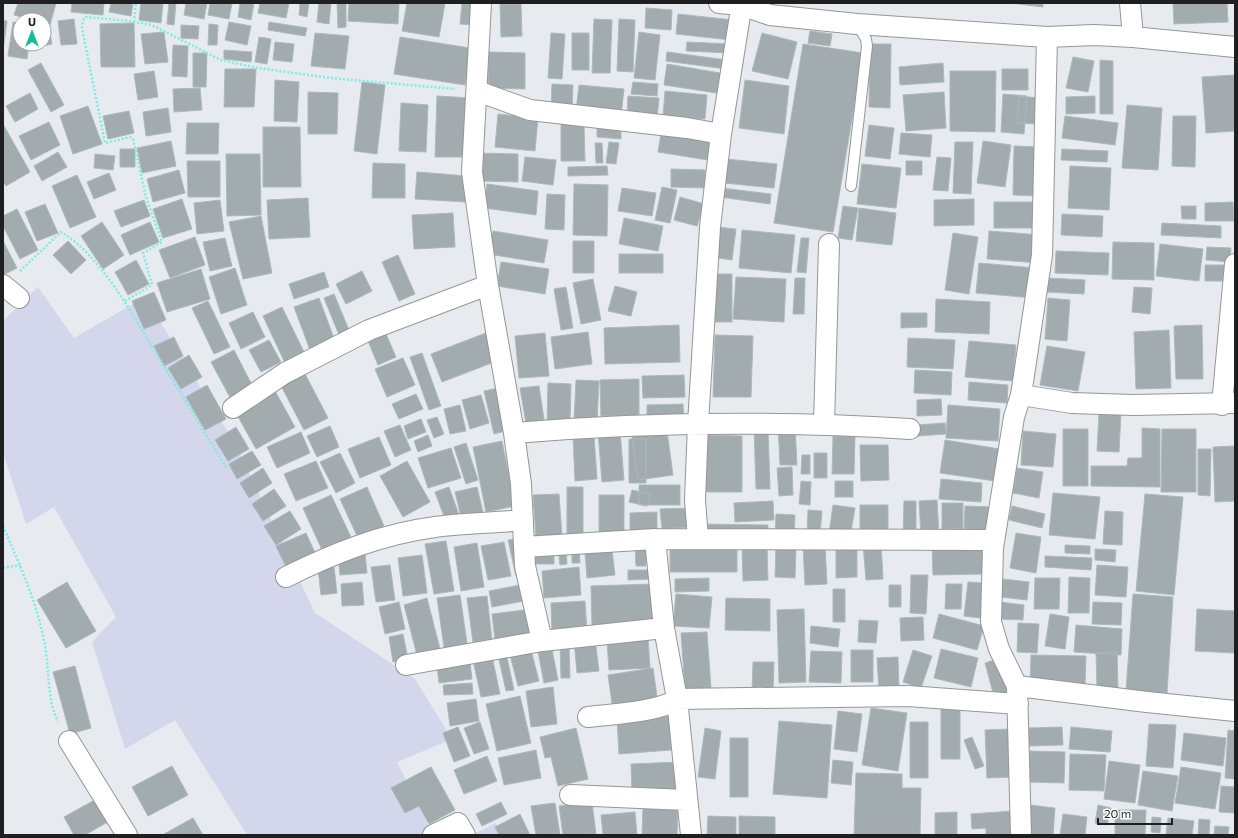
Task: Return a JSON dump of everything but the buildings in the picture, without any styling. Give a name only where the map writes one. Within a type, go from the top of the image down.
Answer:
[{"type":"street","points":[[481,3],[472,172],[488,285],[514,433],[527,573],[542,641]]},
{"type":"street","points":[[720,3],[741,4],[770,15],[857,24],[1047,37],[1094,35],[1134,37],[1235,47]]},
{"type":"street","points":[[1130,3],[1134,37]]},
{"type":"street","points":[[698,540],[695,500],[710,227],[720,134],[741,4]]},
{"type":"street","points":[[1021,835],[1018,694],[999,649],[991,622],[994,540],[1014,417],[1021,395],[1042,255],[1047,37]]},
{"type":"street","points":[[477,92],[530,110],[687,128],[720,134]]},
{"type":"street","points":[[824,424],[829,244]]},
{"type":"street","points":[[1021,395],[1072,403],[1133,405],[1229,404],[1235,264]]},
{"type":"street","points":[[233,408],[285,373],[369,330],[488,285]]},
{"type":"street","points":[[3,286],[19,298]]},
{"type":"street","points":[[514,433],[607,426],[698,424],[824,424],[910,429]]},
{"type":"street","points":[[286,577],[340,552],[384,537],[436,526],[523,520]]},
{"type":"street","points":[[524,547],[655,539],[994,540]]},
{"type":"street","points":[[655,539],[664,628],[677,699],[686,800],[691,835]]},
{"type":"street","points":[[406,666],[542,641],[664,628]]},
{"type":"street","points":[[588,717],[658,707],[671,703],[677,699],[908,696],[978,699],[1018,694],[1147,702],[1235,711]]},
{"type":"street","points":[[69,741],[127,835]]},
{"type":"street","points":[[570,795],[686,800]]},
{"type":"street","points":[[433,835],[458,823],[465,835]]},
{"type":"lane","points":[[851,186],[867,46],[866,39],[857,24]]},
{"type":"path","points":[[134,22],[136,3]]},
{"type":"path","points":[[126,301],[152,285],[144,253],[162,242],[146,197],[133,139],[130,137],[105,143],[82,28],[83,20],[86,17],[134,22],[162,29],[221,60],[258,68],[330,78],[477,92]]},
{"type":"path","points":[[3,286],[61,232],[70,237],[86,252],[126,301],[226,467]]},
{"type":"path","points":[[3,526],[21,565],[31,592],[44,641],[53,710],[69,741]]},
{"type":"path","points":[[3,568],[21,565]]},
{"type":"shaded area","points":[[38,287],[74,338],[145,297],[236,445],[315,613],[415,679],[452,739],[397,762],[433,835],[247,835],[175,720],[125,749],[92,642],[116,617],[54,507],[26,524],[3,452],[3,321]]},
{"type":"shaded area","points":[[496,823],[503,835],[472,835]]}]
